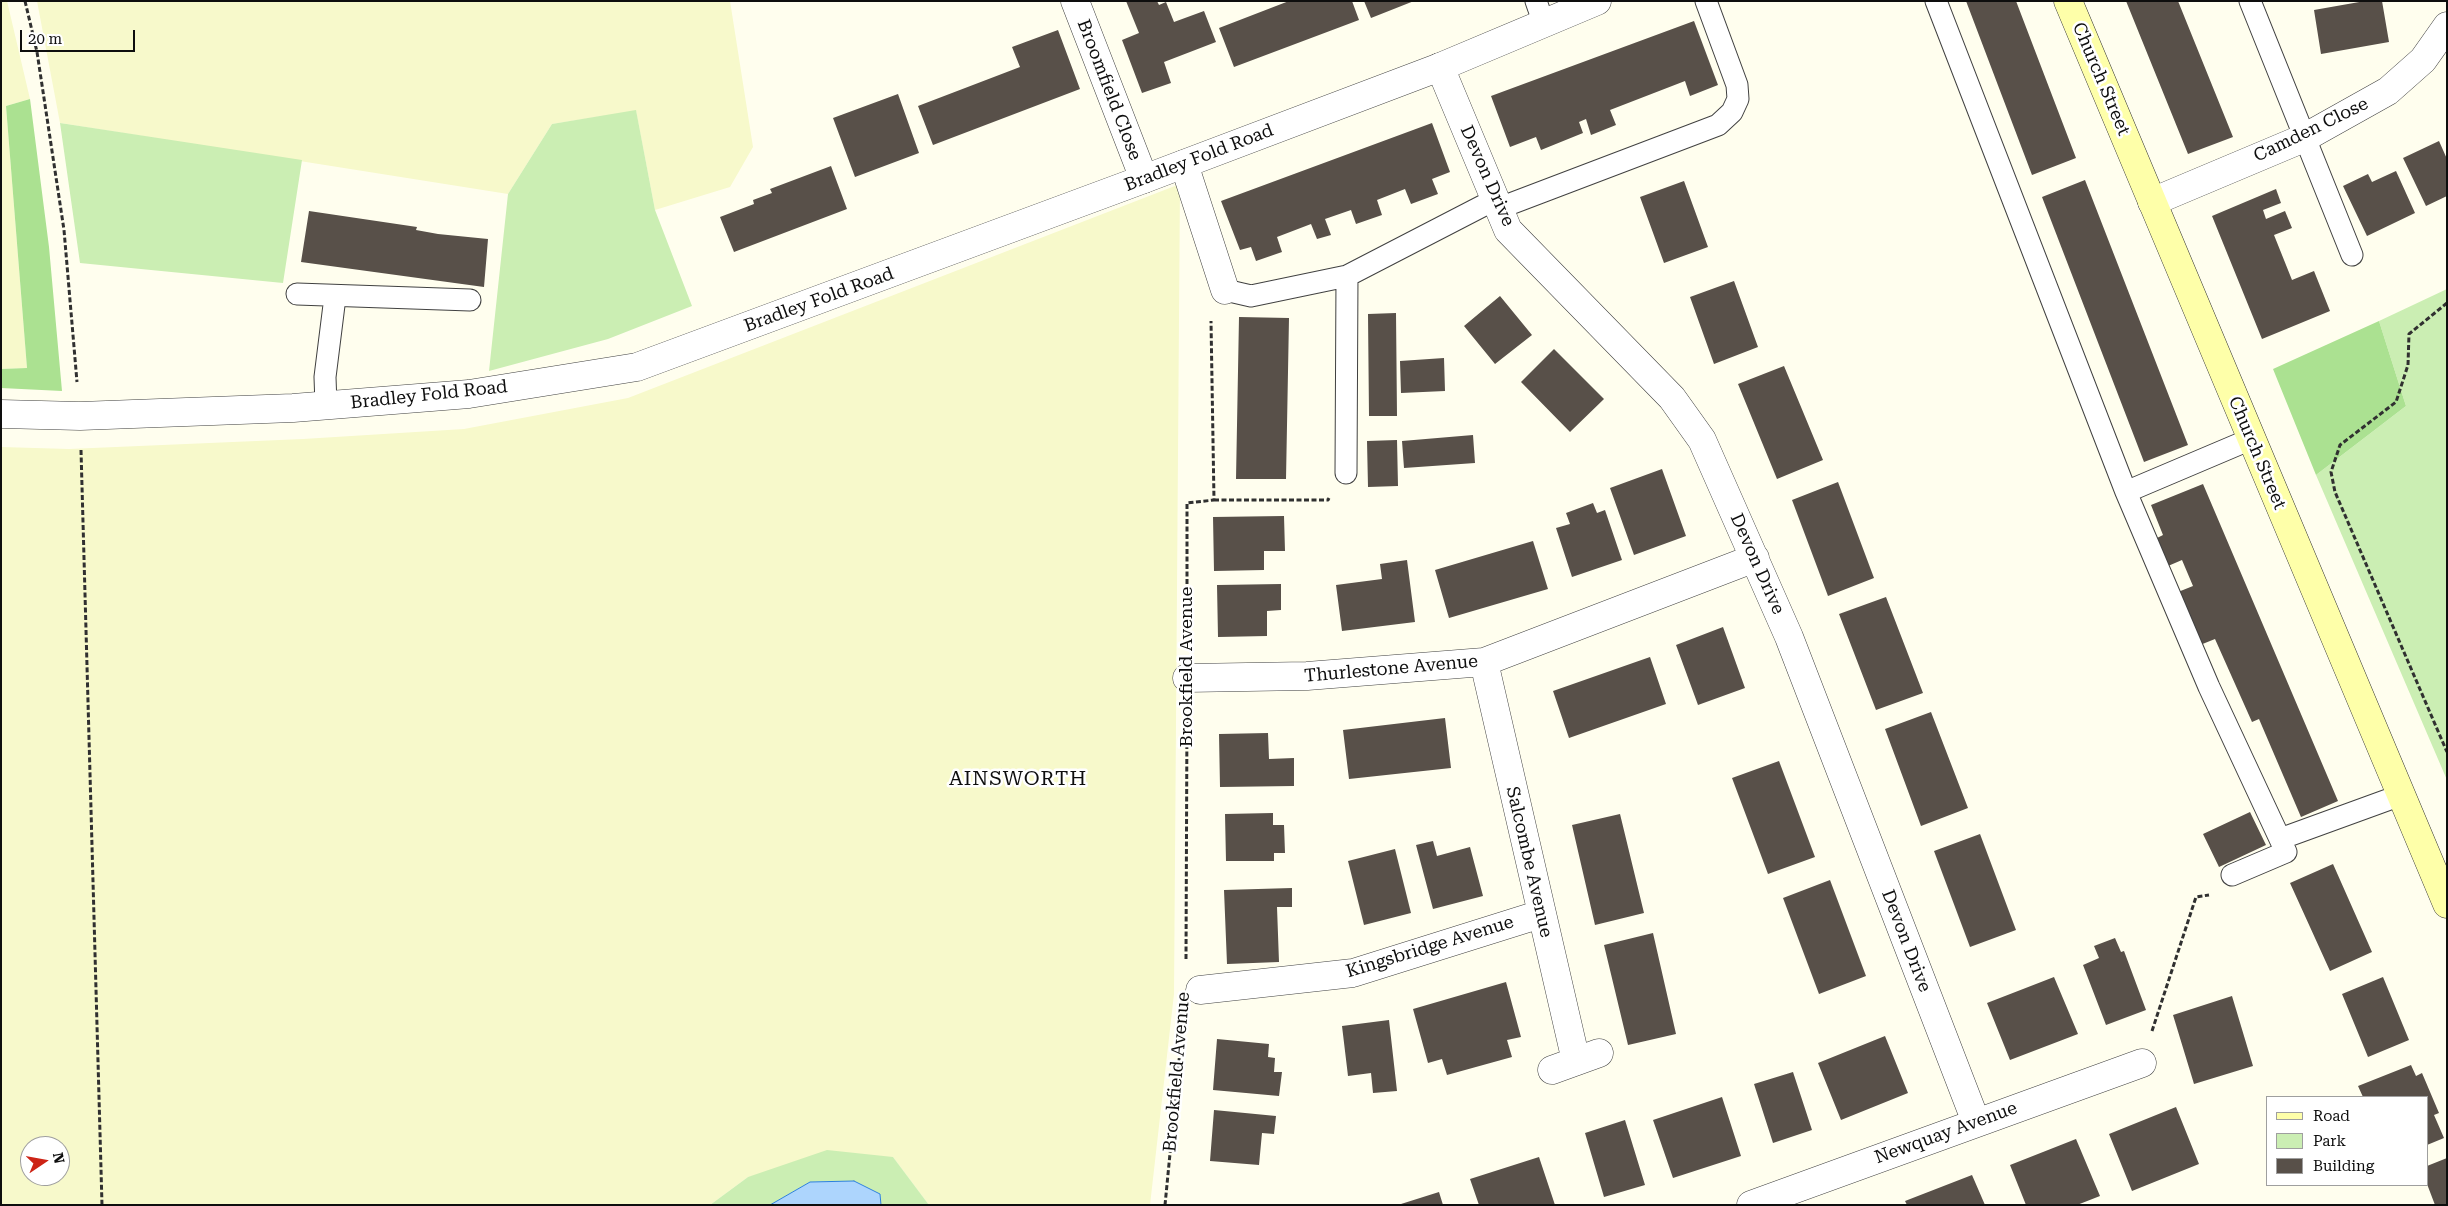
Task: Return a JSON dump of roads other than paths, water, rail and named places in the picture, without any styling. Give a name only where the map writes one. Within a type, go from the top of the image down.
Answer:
[{"type":"main road","name":"Church Street","points":[[2068,1],[2447,904]]},
{"type":"street","name":"Broomfield Close","points":[[1075,1],[1144,179]]},
{"type":"street","name":"Bradley Fold Road","points":[[1,414],[80,416],[326,405],[469,394],[637,367],[1144,179],[1440,66],[1540,12],[1597,1]]},
{"type":"street","name":"Camden Close","points":[[2152,202],[2304,138],[2388,91],[2423,60],[2447,26]]},
{"type":"street","name":"Devon Drive","points":[[1440,66],[1508,230],[1672,398],[1702,440],[1789,637],[1976,1122]]},
{"type":"street","points":[[1184,164],[1225,290]]},
{"type":"street","name":"Thurlestone Avenue","points":[[1187,678],[1307,676],[1484,662],[1755,558]]},
{"type":"street","name":"Salcombe Avenue","points":[[1484,662],[1576,1062]]},
{"type":"street","name":"Kingsbridge Avenue","points":[[1192,1000],[1353,973],[1541,914]]},
{"type":"street","name":"Newquay Avenue","points":[[1751,1205],[2142,1063]]},
{"type":"lane","points":[[1225,290],[1250,296],[1347,276],[1496,204],[1718,125],[1732,112],[1738,99],[1737,85],[1706,1]]},
{"type":"lane","points":[[1936,1],[2126,492],[2209,687],[2286,852],[2232,874]]},
{"type":"lane","points":[[2250,1],[2352,255]]},
{"type":"lane","points":[[1346,473],[1347,276]]},
{"type":"lane","points":[[297,294],[335,297],[470,300]]},
{"type":"lane","points":[[326,405],[326,377],[335,297]]},
{"type":"lane","points":[[2126,492],[2251,438]]},
{"type":"lane","points":[[2280,839],[2401,795]]},
{"type":"water","points":[[854,1181],[880,1194],[881,1205],[770,1205],[810,1182]]},
{"type":"district","name":"AINSWORTH","points":[[1018,779]]}]
